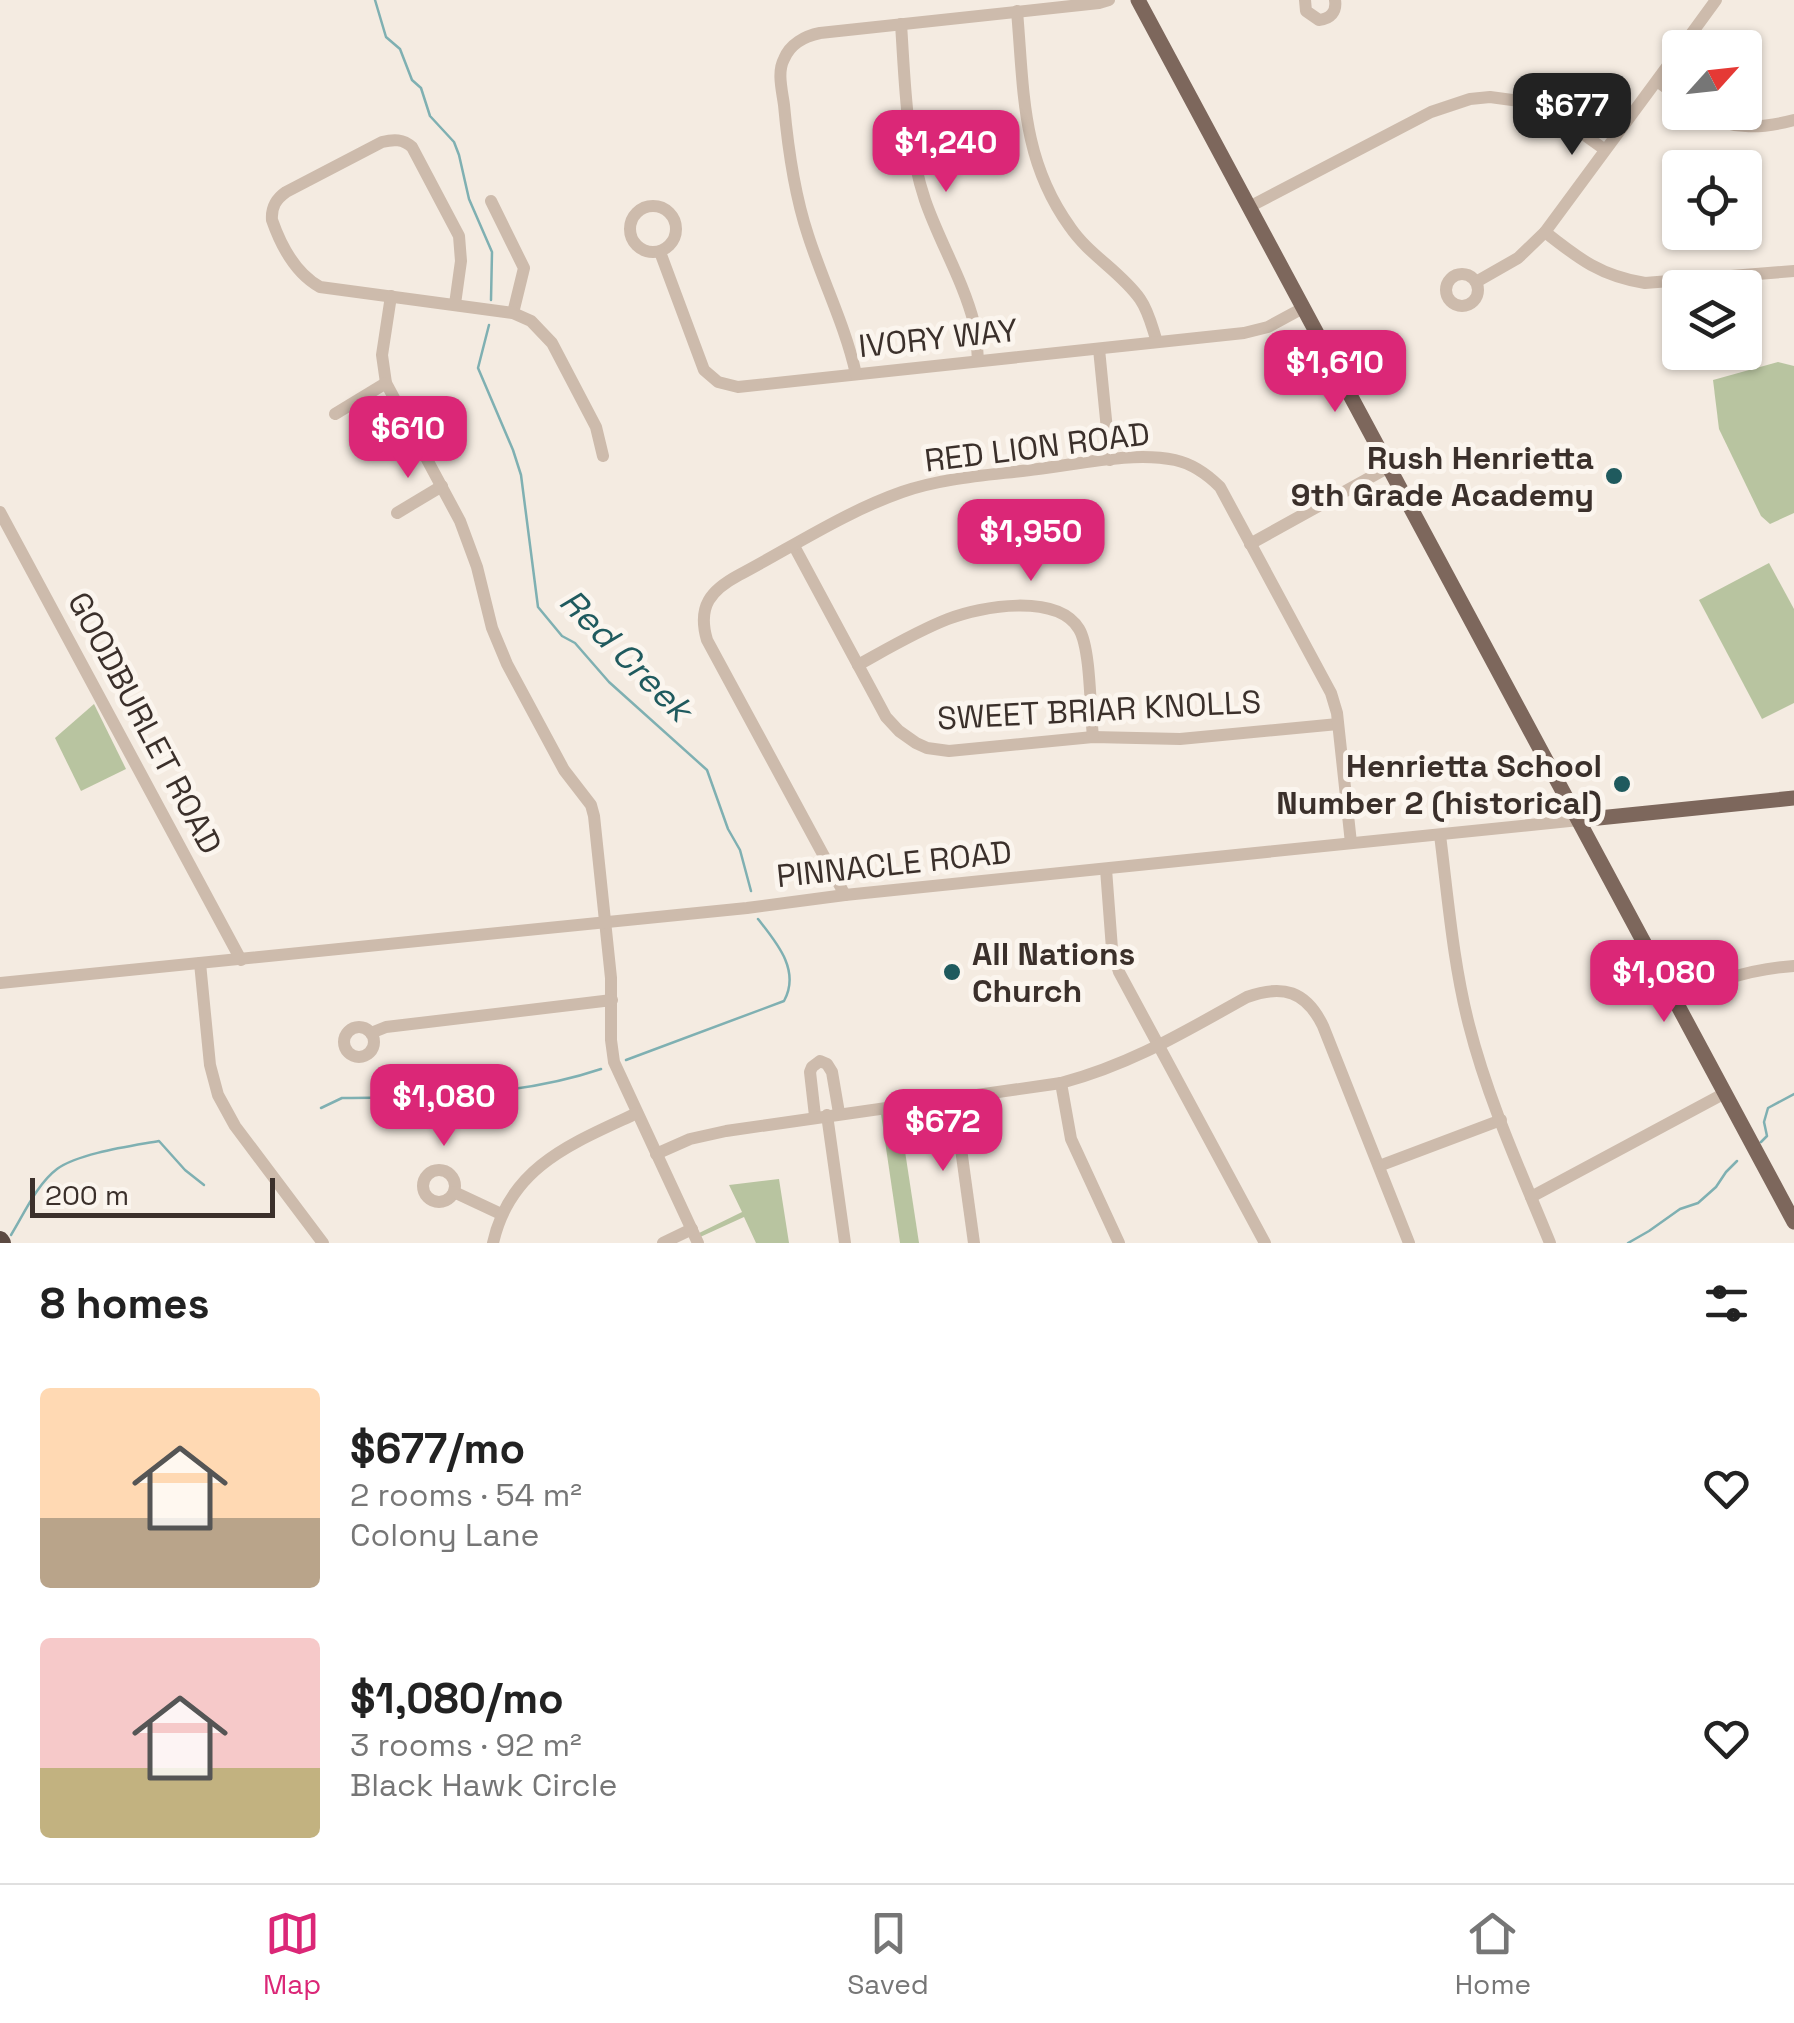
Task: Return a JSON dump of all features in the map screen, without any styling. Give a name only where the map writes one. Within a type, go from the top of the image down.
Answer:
[{"type":"main road","points":[[1138,0],[1794,1222]]},
{"type":"main road","name":"PINNACLE ROAD","points":[[1579,820],[1794,798]]},
{"type":"street","points":[[856,374],[841,320],[800,210],[780,70],[789,50],[812,34],[1109,0]]},
{"type":"street","points":[[1305,0],[1306,11],[1319,20],[1333,13],[1335,0]]},
{"type":"street","points":[[1694,30],[1716,0]]},
{"type":"street","points":[[1018,11],[1028,130],[1039,171],[1072,231],[1142,302],[1156,342]]},
{"type":"street","points":[[901,24],[906,106],[915,166],[968,304],[978,361]]},
{"type":"street","points":[[1476,282],[1518,258],[1545,232],[1662,73]]},
{"type":"street","points":[[1657,80],[1662,84]]},
{"type":"street","points":[[1249,207],[1418,118],[1470,99],[1508,98],[1545,109],[1604,150]]},
{"type":"street","points":[[1762,125],[1794,120]]},
{"type":"street","points":[[454,304],[462,252],[457,229],[407,143],[395,140],[373,146],[286,192],[275,202],[271,214],[274,226],[287,254],[313,284],[332,290],[513,313],[531,321],[552,343],[596,427],[603,456]]},
{"type":"street","points":[[491,201],[524,268],[513,313]]},
{"type":"street","points":[[1545,232],[1590,266],[1645,283],[1794,271]]},
{"type":"street","name":"IVORY WAY","points":[[660,252],[704,370],[718,382],[738,386],[1254,331],[1303,308]]},
{"type":"street","points":[[391,296],[382,355],[386,383],[471,547],[492,628],[507,664],[564,770],[591,805],[612,1000],[614,1062],[698,1243]]},
{"type":"street","points":[[1098,349],[1110,460]]},
{"type":"street","points":[[335,414],[386,383]]},
{"type":"street","name":"RED LION ROAD","points":[[845,896],[708,640],[704,625],[708,602],[719,587],[794,546],[875,503],[924,485],[1110,460],[1180,461],[1197,468],[1220,487],[1335,703],[1351,843]]},
{"type":"street","points":[[1250,544],[1389,467]]},
{"type":"street","points":[[397,513],[442,486]]},
{"type":"street","name":"GOODBURLET ROAD","points":[[0,512],[241,960]]},
{"type":"street","name":"SWEET BRIAR KNOLLS","points":[[794,546],[892,724],[906,738],[927,748],[960,750],[1093,737],[1180,739],[1338,724]]},
{"type":"street","points":[[858,664],[959,615],[1026,606],[1051,608],[1070,618],[1082,635],[1093,737]]},
{"type":"street","name":"PINNACLE ROAD","points":[[0,984],[1579,820]]},
{"type":"street","points":[[1440,834],[1462,993],[1479,1059],[1550,1243]]},
{"type":"street","points":[[1106,869],[1114,960],[1266,1243]]},
{"type":"street","points":[[200,964],[210,1065],[218,1095],[235,1126],[324,1243]]},
{"type":"street","points":[[1676,1001],[1722,979],[1794,966]]},
{"type":"street","points":[[656,1154],[706,1134],[1061,1082],[1112,1068],[1260,992],[1282,990],[1299,996],[1316,1012],[1410,1243]]},
{"type":"street","points":[[371,1033],[386,1027],[612,1000]]},
{"type":"street","points":[[1061,1082],[1071,1138],[1119,1243]]},
{"type":"street","points":[[1531,1196],[1725,1093]]},
{"type":"street","points":[[954,1098],[974,1243]]},
{"type":"street","points":[[493,1243],[501,1214],[521,1184],[552,1156],[636,1114]]},
{"type":"street","points":[[827,1115],[845,1243]]},
{"type":"street","points":[[1380,1166],[1501,1120]]},
{"type":"street","points":[[454,1192],[501,1214]]},
{"type":"street","points":[[664,1243],[692,1229]]},
{"type":"green space","points":[[1778,362],[1794,366],[1794,513],[1770,524],[1761,516],[1719,429],[1713,380],[1762,370],[1762,366]]},
{"type":"green space","points":[[1769,563],[1794,609],[1794,703],[1762,719],[1699,600]]},
{"type":"green space","points":[[94,704],[126,769],[81,791],[55,738]]},
{"type":"green space","points":[[899,1112],[919,1243],[900,1243],[881,1114]]},
{"type":"green space","points":[[779,1179],[789,1243],[756,1243],[744,1217],[698,1238],[697,1234],[742,1212],[729,1185]]},
{"type":"waterway","name":"Red Creek","points":[[375,0],[386,37],[400,49],[412,80],[421,88],[430,116],[454,142],[469,199],[492,252],[491,300]]},
{"type":"waterway","name":"Red Creek","points":[[489,325],[478,368],[521,475],[538,607],[609,682],[707,770],[728,829],[740,850],[751,891]]},
{"type":"waterway","name":"Red Creek","points":[[626,1060],[784,1001],[789,990],[788,967],[758,919]]},
{"type":"waterway","name":"Red Creek","points":[[321,1108],[342,1098],[505,1090],[601,1069]]},
{"type":"waterway","points":[[1761,1142],[1767,1136],[1764,1122],[1768,1108],[1794,1094]]},
{"type":"waterway","name":"Red Creek","points":[[11,1235],[50,1175],[67,1163],[92,1154],[159,1141],[204,1185]]},
{"type":"waterway","points":[[1628,1243],[1680,1209],[1698,1203],[1737,1161]]},
{"type":"place","name":"Rush Henrietta 9th Grade Academy","points":[[1614,476]]},
{"type":"place","name":"Henrietta School Number 2 (historical)","points":[[1622,784]]},
{"type":"place","name":"All Nations Church","points":[[952,972]]}]
